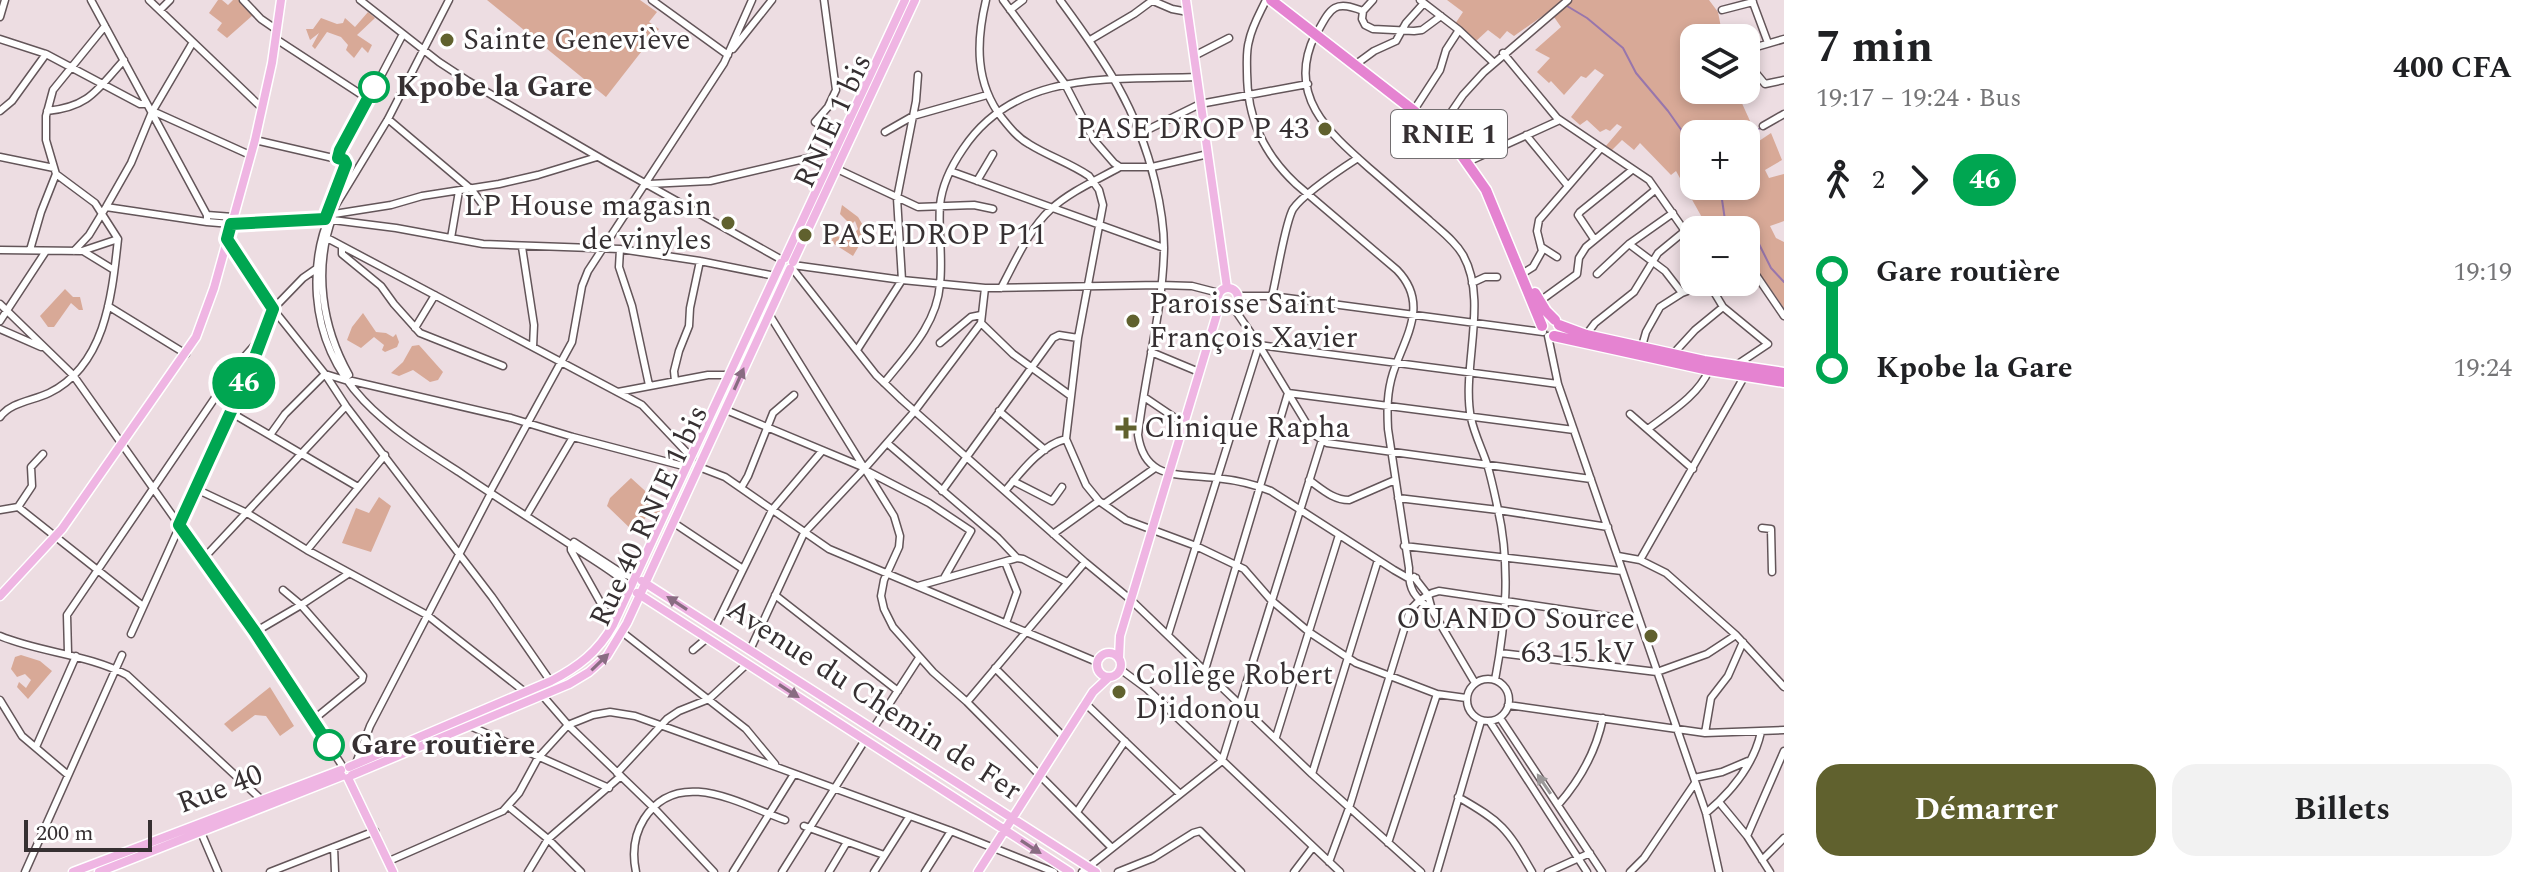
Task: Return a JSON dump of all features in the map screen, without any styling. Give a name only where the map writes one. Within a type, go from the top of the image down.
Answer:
[{"type":"highway","name":"RNIE 1","points":[[1268,0],[1359,62],[1441,127],[1472,160],[1494,194],[1540,301],[1557,322]]},
{"type":"highway","name":"RNIE 1","points":[[1279,0],[1438,131],[1470,165],[1493,205],[1547,333]]},
{"type":"highway","points":[[1547,333],[1547,320],[1586,335],[1734,367],[1784,373]]},
{"type":"highway","points":[[1547,333],[1558,333],[1557,322]]},
{"type":"highway","points":[[1547,333],[1709,370],[1784,382]]},
{"type":"main road","points":[[0,596],[56,537],[186,354],[205,315],[255,140],[281,0]]},
{"type":"main road","name":"Rue 40 RNIE 1 bis","points":[[348,773],[543,697],[598,665],[613,648],[726,410],[769,314],[834,152],[905,0]]},
{"type":"main road","name":"RNIE 1 bis","points":[[788,263],[837,169],[915,0]]},
{"type":"main road","points":[[978,872],[1085,703],[1120,669],[1120,636],[1220,304],[1223,290],[1208,154],[1186,0]]},
{"type":"main road","name":"Rue 40 RNIE 1 bis","points":[[348,773],[551,681],[595,652],[613,625],[775,276],[788,263]]},
{"type":"main road","points":[[1220,304],[1226,308],[1238,302],[1236,290],[1223,290]]},
{"type":"main road","name":"Avenue du Chemin de Fer","points":[[1070,872],[639,595],[632,582],[646,582],[1012,818],[1085,869],[1096,872]]},
{"type":"main road","points":[[1093,692],[1098,667],[1120,636]]},
{"type":"main road","points":[[1106,654],[1119,658]]},
{"type":"main road","points":[[1098,667],[1109,677]]},
{"type":"main road","points":[[348,773],[393,872]]},
{"type":"main road","name":"Rue 40","points":[[73,872],[348,773]]},
{"type":"main road","name":"Rue 40","points":[[99,872],[199,827]]},
{"type":"street","points":[[0,17],[5,0]]},
{"type":"street","points":[[91,0],[207,218]]},
{"type":"street","points":[[149,0],[262,108]]},
{"type":"street","points":[[160,10],[170,0]]},
{"type":"street","points":[[243,0],[276,35],[368,99]]},
{"type":"street","points":[[360,0],[468,81],[788,263],[940,285],[985,288],[1160,285],[1223,290]]},
{"type":"street","points":[[350,381],[325,316],[322,282],[330,218],[388,119],[449,0]]},
{"type":"street","points":[[652,0],[728,55]]},
{"type":"street","points":[[728,55],[752,0]]},
{"type":"street","points":[[348,773],[458,554],[573,338],[583,281],[728,55],[772,0]]},
{"type":"street","points":[[824,0],[836,90],[833,99],[815,122],[841,136]]},
{"type":"street","points":[[986,0],[978,48],[987,95],[1020,138],[1095,181],[1103,205],[1078,338],[1066,439],[1086,485],[1126,520],[1196,546],[1236,565],[1252,576],[1271,600],[1309,632],[1347,658],[1437,694],[1466,698]]},
{"type":"street","points":[[1003,0],[1065,84],[1094,140],[1108,158],[1120,167]]},
{"type":"street","points":[[1010,10],[1023,0]]},
{"type":"street","points":[[1060,0],[1090,40],[1129,104],[1152,167],[1162,220],[1164,248],[1160,285],[1138,435],[1145,458],[1155,468],[1169,474],[1260,486],[1300,508],[1378,560],[1411,576],[1428,595],[1432,610],[1475,683]]},
{"type":"street","points":[[1090,40],[1152,0],[1188,12]]},
{"type":"street","points":[[1268,0],[1247,47],[1247,95],[1259,134],[1272,159],[1403,276],[1412,293],[1411,326],[1392,375],[1386,406],[1390,451],[1411,576],[1410,589],[1432,610]]},
{"type":"street","points":[[1373,0],[1363,11],[1363,22],[1369,28],[1422,30],[1441,16]]},
{"type":"street","points":[[1441,127],[1463,95],[1493,62],[1568,0]]},
{"type":"street","points":[[1359,62],[1396,41],[1422,1],[1493,62]]},
{"type":"street","points":[[1722,10],[1753,1],[1768,43]]},
{"type":"street","points":[[1363,11],[1346,3],[1337,4],[1330,10],[1308,51],[1308,84],[1319,119],[1330,132],[1451,239],[1463,254],[1472,283],[1471,417],[1487,466],[1506,557],[1507,602],[1495,680]]},
{"type":"street","points":[[30,250],[55,171],[46,140],[47,111],[53,90],[105,26]]},
{"type":"street","points":[[1416,107],[1440,70],[1446,50],[1459,30]]},
{"type":"street","points":[[338,158],[403,34]]},
{"type":"street","points":[[1194,56],[1229,38]]},
{"type":"street","points":[[0,39],[46,54],[140,104],[147,104]]},
{"type":"street","points":[[1760,46],[1784,39]]},
{"type":"street","points":[[74,251],[89,235],[131,163],[152,113],[193,42]]},
{"type":"street","points":[[1503,53],[1560,120],[1649,180],[1680,222]]},
{"type":"street","points":[[0,111],[12,101],[46,54]]},
{"type":"street","points":[[47,111],[65,110],[84,101],[124,60]]},
{"type":"street","points":[[857,350],[902,280],[897,198],[918,93],[918,75]]},
{"type":"street","points":[[884,383],[926,329],[936,305],[940,285],[940,205],[950,171],[981,125],[997,111],[1029,94],[1065,84],[1197,77]]},
{"type":"street","points":[[1760,78],[1765,84],[1784,80]]},
{"type":"street","points":[[1141,133],[1200,104],[1308,84]]},
{"type":"street","points":[[885,132],[913,116],[987,95]]},
{"type":"street","points":[[152,113],[250,155]]},
{"type":"street","points":[[1763,126],[1782,115],[1784,124]]},
{"type":"street","points":[[388,119],[472,190],[485,208]]},
{"type":"street","points":[[1472,160],[1560,120]]},
{"type":"street","points":[[1526,135],[1568,186]]},
{"type":"street","points":[[255,140],[338,158],[346,164],[316,269],[318,304],[324,333],[350,381],[368,403],[397,429],[622,576]]},
{"type":"street","points":[[1557,257],[1543,248],[1537,231],[1539,220],[1601,148]]},
{"type":"street","points":[[645,184],[710,181],[834,152]]},
{"type":"street","points":[[977,181],[993,154]]},
{"type":"street","points":[[1001,288],[1037,226],[1052,208],[1070,194],[1120,167],[1152,167],[1208,154]]},
{"type":"street","points":[[0,157],[55,171],[104,209],[118,239],[108,306],[98,343],[73,375],[49,393],[30,402],[10,406],[0,417]]},
{"type":"street","points":[[330,218],[422,196],[472,190],[538,175],[597,157]]},
{"type":"street","points":[[1272,296],[1294,208],[1332,175],[1358,158]]},
{"type":"street","points":[[837,169],[918,207],[974,205],[993,209]]},
{"type":"street","points":[[1594,239],[1578,215],[1632,170]]},
{"type":"street","points":[[950,171],[1164,248]]},
{"type":"street","points":[[1540,301],[1577,274],[1581,252],[1594,239],[1655,190]]},
{"type":"street","points":[[451,238],[459,191]]},
{"type":"street","points":[[104,209],[232,220],[330,218],[522,247],[620,249],[775,276]]},
{"type":"street","points":[[1597,274],[1629,244],[1673,213]]},
{"type":"street","points":[[1586,335],[1595,323],[1634,292],[1653,260],[1680,235]]},
{"type":"street","points":[[327,238],[647,409],[692,458]]},
{"type":"street","points":[[0,250],[82,251],[118,239]]},
{"type":"street","points":[[227,239],[273,309],[492,597],[557,690]]},
{"type":"street","points":[[1629,244],[1653,260],[1680,290]]},
{"type":"street","points":[[342,247],[342,254],[381,286],[425,336],[503,366]]},
{"type":"street","points":[[522,247],[533,313],[533,347]]},
{"type":"street","points":[[1525,272],[1533,267],[1543,248]]},
{"type":"street","points":[[620,249],[619,267],[633,311],[649,385]]},
{"type":"street","points":[[0,321],[46,251]]},
{"type":"street","points":[[82,251],[114,270]]},
{"type":"street","points":[[675,381],[674,371],[689,326],[700,261]]},
{"type":"street","points":[[788,263],[884,383],[914,412],[1131,600],[1312,774],[1421,872]]},
{"type":"street","points":[[131,634],[273,309],[316,269]]},
{"type":"street","points":[[1472,283],[1485,277],[1497,277]]},
{"type":"street","points":[[1760,281],[1784,316]]},
{"type":"street","points":[[750,650],[804,533],[867,470],[914,412],[981,319],[985,288]]},
{"type":"street","points":[[1642,346],[1644,335],[1660,307],[1680,294]]},
{"type":"street","points":[[415,328],[435,295]]},
{"type":"street","points":[[1239,296],[1272,296],[1547,333],[1558,384],[1706,813],[1719,872]]},
{"type":"street","points":[[1717,296],[1723,307],[1768,344],[1734,367]]},
{"type":"street","points":[[0,304],[73,375],[255,632],[348,773]]},
{"type":"street","points":[[108,306],[186,354]]},
{"type":"street","points":[[1233,307],[1308,426],[1322,440],[1591,479]]},
{"type":"street","points":[[1673,354],[1695,330],[1723,307]]},
{"type":"street","points":[[769,314],[894,516],[900,536],[899,547],[886,573],[881,596],[893,627],[919,658],[1111,847]]},
{"type":"street","points":[[940,343],[971,317],[981,319],[1030,368],[1071,396]]},
{"type":"street","points":[[0,329],[45,348]]},
{"type":"street","points":[[68,653],[67,615],[238,364],[263,335]]},
{"type":"street","points":[[942,491],[1056,336],[1078,338]]},
{"type":"street","points":[[1259,345],[1558,384]]},
{"type":"street","points":[[1168,635],[1259,345]]},
{"type":"street","points":[[1151,352],[1199,372]]},
{"type":"street","points":[[1648,429],[1690,396],[1709,370]]},
{"type":"street","points":[[325,374],[528,423],[687,467]]},
{"type":"street","points":[[270,435],[285,414],[325,374]]},
{"type":"street","points":[[618,392],[712,374],[730,375]]},
{"type":"street","points":[[1640,560],[1744,377]]},
{"type":"street","points":[[1288,393],[1574,430]]},
{"type":"street","points":[[1205,670],[1288,393]]},
{"type":"street","points":[[741,488],[773,413],[794,395]]},
{"type":"street","points":[[1144,397],[1184,424]]},
{"type":"street","points":[[203,559],[346,406]]},
{"type":"street","points":[[726,410],[867,470],[929,503],[971,531],[944,578]]},
{"type":"street","points":[[999,411],[1045,450]]},
{"type":"street","points":[[230,412],[358,487]]},
{"type":"street","points":[[1630,414],[1693,469]]},
{"type":"street","points":[[528,513],[573,437]]},
{"type":"street","points":[[1005,491],[1045,450],[1066,439]]},
{"type":"street","points":[[1085,869],[1222,761],[1322,440]]},
{"type":"street","points":[[887,443],[1017,558]]},
{"type":"street","points":[[715,627],[772,510],[822,451]]},
{"type":"street","points":[[0,510],[18,507],[32,486],[31,467],[43,454]]},
{"type":"street","points":[[307,550],[385,455]]},
{"type":"street","points":[[699,467],[725,477],[829,549],[1026,631],[1098,667]]},
{"type":"street","points":[[1053,534],[1155,468]]},
{"type":"street","points":[[1309,480],[1331,496],[1343,500],[1395,480]]},
{"type":"street","points":[[1013,481],[1052,501],[1062,487]]},
{"type":"street","points":[[196,489],[247,513],[348,574],[427,615],[526,693]]},
{"type":"street","points":[[491,492],[622,576]]},
{"type":"street","points":[[1398,498],[1608,527]]},
{"type":"street","points":[[18,507],[143,606]]},
{"type":"street","points":[[674,523],[743,569]]},
{"type":"street","points":[[1762,528],[1771,529],[1772,572]]},
{"type":"street","points":[[1276,737],[1339,535]]},
{"type":"street","points":[[571,545],[613,625]]},
{"type":"street","points":[[1404,546],[1622,571]]},
{"type":"street","points":[[1618,556],[1640,560],[1666,573],[1736,635],[1784,687]]},
{"type":"street","points":[[918,586],[1017,558],[1067,582]]},
{"type":"street","points":[[1312,774],[1378,560]]},
{"type":"street","points":[[1005,562],[1017,590],[1006,623]]},
{"type":"street","points":[[967,702],[1085,562]]},
{"type":"street","points":[[255,632],[348,574]]},
{"type":"street","name":"Avenue du Chemin de Fer","points":[[622,576],[632,582]]},
{"type":"street","points":[[283,590],[301,605],[363,676],[313,720]]},
{"type":"street","points":[[1329,862],[1349,808],[1410,610],[1420,601],[1439,591],[1639,621]]},
{"type":"street","points":[[775,595],[898,691]]},
{"type":"street","points":[[622,632],[746,729],[777,767]]},
{"type":"street","points":[[1500,653],[1657,672],[1707,654],[1736,635]]},
{"type":"street","points":[[0,636],[23,645],[68,653],[115,669],[134,681],[264,802]]},
{"type":"street","points":[[693,650],[706,639]]},
{"type":"street","points":[[1705,733],[1711,698],[1728,676],[1743,642]]},
{"type":"street","points":[[25,872],[122,655]]},
{"type":"street","points":[[36,747],[76,656]]},
{"type":"street","points":[[873,729],[919,658]]},
{"type":"street","points":[[528,872],[548,839],[609,788],[660,725],[679,711],[709,699],[747,664]]},
{"type":"street","points":[[995,668],[1064,737]]},
{"type":"street","points":[[1120,669],[1147,689],[1340,872]]},
{"type":"street","points":[[1495,680],[1508,693],[1508,705],[1500,718],[1481,721],[1468,710],[1466,698],[1475,683],[1495,680]]},
{"type":"street","points":[[536,688],[568,725],[654,808],[714,872]]},
{"type":"street","points":[[1388,843],[1437,694]]},
{"type":"street","points":[[0,700],[19,733],[68,775]]},
{"type":"street","points":[[1085,703],[1180,794]]},
{"type":"street","points":[[1508,705],[1678,731],[1784,730]]},
{"type":"street","points":[[389,861],[487,820],[508,806],[519,793],[538,758],[568,725],[610,712],[660,725],[777,767],[1054,872]]},
{"type":"street","points":[[1500,718],[1602,872]]},
{"type":"street","points":[[1558,805],[1584,771],[1603,718]]},
{"type":"street","points":[[1437,872],[1481,721]]},
{"type":"street","points":[[1490,722],[1587,872]]},
{"type":"street","points":[[470,726],[609,788]]},
{"type":"street","points":[[1706,813],[1719,802],[1751,759],[1761,732]]},
{"type":"street","points":[[782,872],[806,828],[865,740]]},
{"type":"street","points":[[1077,812],[1125,741]]},
{"type":"street","points":[[749,757],[759,744]]},
{"type":"street","points":[[1747,836],[1784,751]]},
{"type":"street","points":[[1630,872],[1644,858],[1694,780],[1751,759]]},
{"type":"street","points":[[1776,769],[1784,773]]},
{"type":"street","points":[[733,872],[794,774]]},
{"type":"street","points":[[636,872],[633,853],[643,820],[670,797],[701,791],[722,795],[785,820]]},
{"type":"street","points":[[1458,797],[1503,825],[1532,872]]},
{"type":"street","points":[[1719,802],[1747,836],[1770,872]]},
{"type":"street","points":[[508,806],[581,872]]},
{"type":"street","points":[[874,872],[909,817]]},
{"type":"street","points":[[199,827],[218,872]]},
{"type":"street","points":[[806,828],[884,855]]},
{"type":"street","points":[[270,872],[375,831]]},
{"type":"street","points":[[925,872],[951,831]]},
{"type":"street","points":[[1118,872],[1153,858],[1200,831],[1241,872]]},
{"type":"street","points":[[1762,860],[1784,838]]},
{"type":"street","points":[[829,872],[847,842]]},
{"type":"street","points":[[334,847],[335,872]]},
{"type":"street","points":[[1294,872],[1313,847]]},
{"type":"street","points":[[1548,872],[1590,853]]},
{"type":"shaded area","points":[[218,0],[228,5],[233,0],[239,0],[253,15],[227,38],[217,30],[222,23],[209,13]]},
{"type":"shaded area","points":[[487,0],[640,0],[657,12],[649,22],[659,29],[606,97]]},
{"type":"shaded area","points":[[1447,0],[1709,0],[1718,12],[1720,24],[1680,24],[1680,104],[1742,104],[1750,120],[1680,120],[1680,178],[1676,171],[1671,175],[1640,143],[1634,150],[1622,140],[1611,151],[1605,147],[1622,127],[1617,124],[1610,131],[1600,132],[1587,120],[1580,125],[1571,117],[1604,75],[1595,69],[1586,78],[1581,76],[1564,95],[1537,72],[1550,58],[1535,50],[1561,27],[1554,17],[1558,14],[1554,8],[1514,36],[1507,31],[1500,39],[1488,30],[1475,42],[1455,24],[1463,12]]},
{"type":"shaded area","points":[[368,12],[375,18],[357,35],[372,45],[368,53],[362,47],[354,58],[346,50],[348,45],[341,37],[327,32],[315,49],[312,46],[319,33],[310,40],[306,29],[313,29],[321,18],[337,24],[343,23],[345,18],[355,27]]},
{"type":"shaded area","points":[[1771,133],[1782,160],[1765,170],[1769,178],[1784,174],[1784,221],[1770,226],[1776,238],[1784,242],[1784,308],[1760,274],[1760,216],[1701,216],[1692,200],[1760,200],[1760,140]]},
{"type":"shaded area","points":[[842,205],[858,217],[867,232],[853,256],[831,242],[834,235],[849,240],[858,229],[855,221],[851,225],[840,214]]},
{"type":"shaded area","points":[[65,289],[73,297],[80,297],[83,310],[71,303],[54,327],[48,327],[40,316]]},
{"type":"shaded area","points":[[363,313],[376,332],[393,337],[396,334],[397,347],[385,352],[382,350],[384,345],[374,337],[361,348],[347,340]]},
{"type":"shaded area","points":[[419,345],[443,372],[438,380],[430,382],[413,370],[399,376],[391,373],[403,362],[412,346]]},
{"type":"shaded area","points":[[631,478],[664,508],[657,523],[647,516],[634,532],[607,506],[610,498]]},
{"type":"shaded area","points":[[379,497],[391,506],[371,552],[342,543],[356,508],[369,513]]},
{"type":"shaded area","points":[[21,655],[40,661],[52,671],[28,699],[17,687],[19,682],[26,688],[31,680],[25,674],[17,677],[11,669],[15,657]]},
{"type":"shaded area","points":[[270,687],[294,726],[280,736],[266,716],[255,715],[232,732],[224,724]]},
{"type":"waterway","points":[[1567,6],[1623,48],[1636,73],[1680,128]]},
{"type":"waterway","points":[[1722,200],[1724,216]]},
{"type":"waterway","points":[[1760,246],[1771,268],[1784,282]]},
{"type":"bus line","name":"46","points":[[329,745],[255,632],[179,525],[250,370],[273,309],[227,239],[231,224],[325,219],[346,164],[338,158],[340,150],[374,87]]},
{"type":"place","name":"Sainte Geneviève","points":[[447,40]]},
{"type":"place","name":"Kpobe la Gare","points":[[374,87]]},
{"type":"place","name":"PASE DROP P 43","points":[[1325,129]]},
{"type":"place","name":"LP House magasin de vinyles","points":[[728,223]]},
{"type":"place","name":"PASE DROP P11","points":[[805,235]]},
{"type":"place","name":"Paroisse Saint François Xavier","points":[[1133,321]]},
{"type":"place","name":"Clinique Rapha","points":[[1126,428]]},
{"type":"place","name":"OUANDO Source 63 15 kV","points":[[1651,636]]},
{"type":"place","name":"Collège Robert Djidonou","points":[[1119,692]]},
{"type":"place","name":"Gare routière","points":[[329,745]]}]
